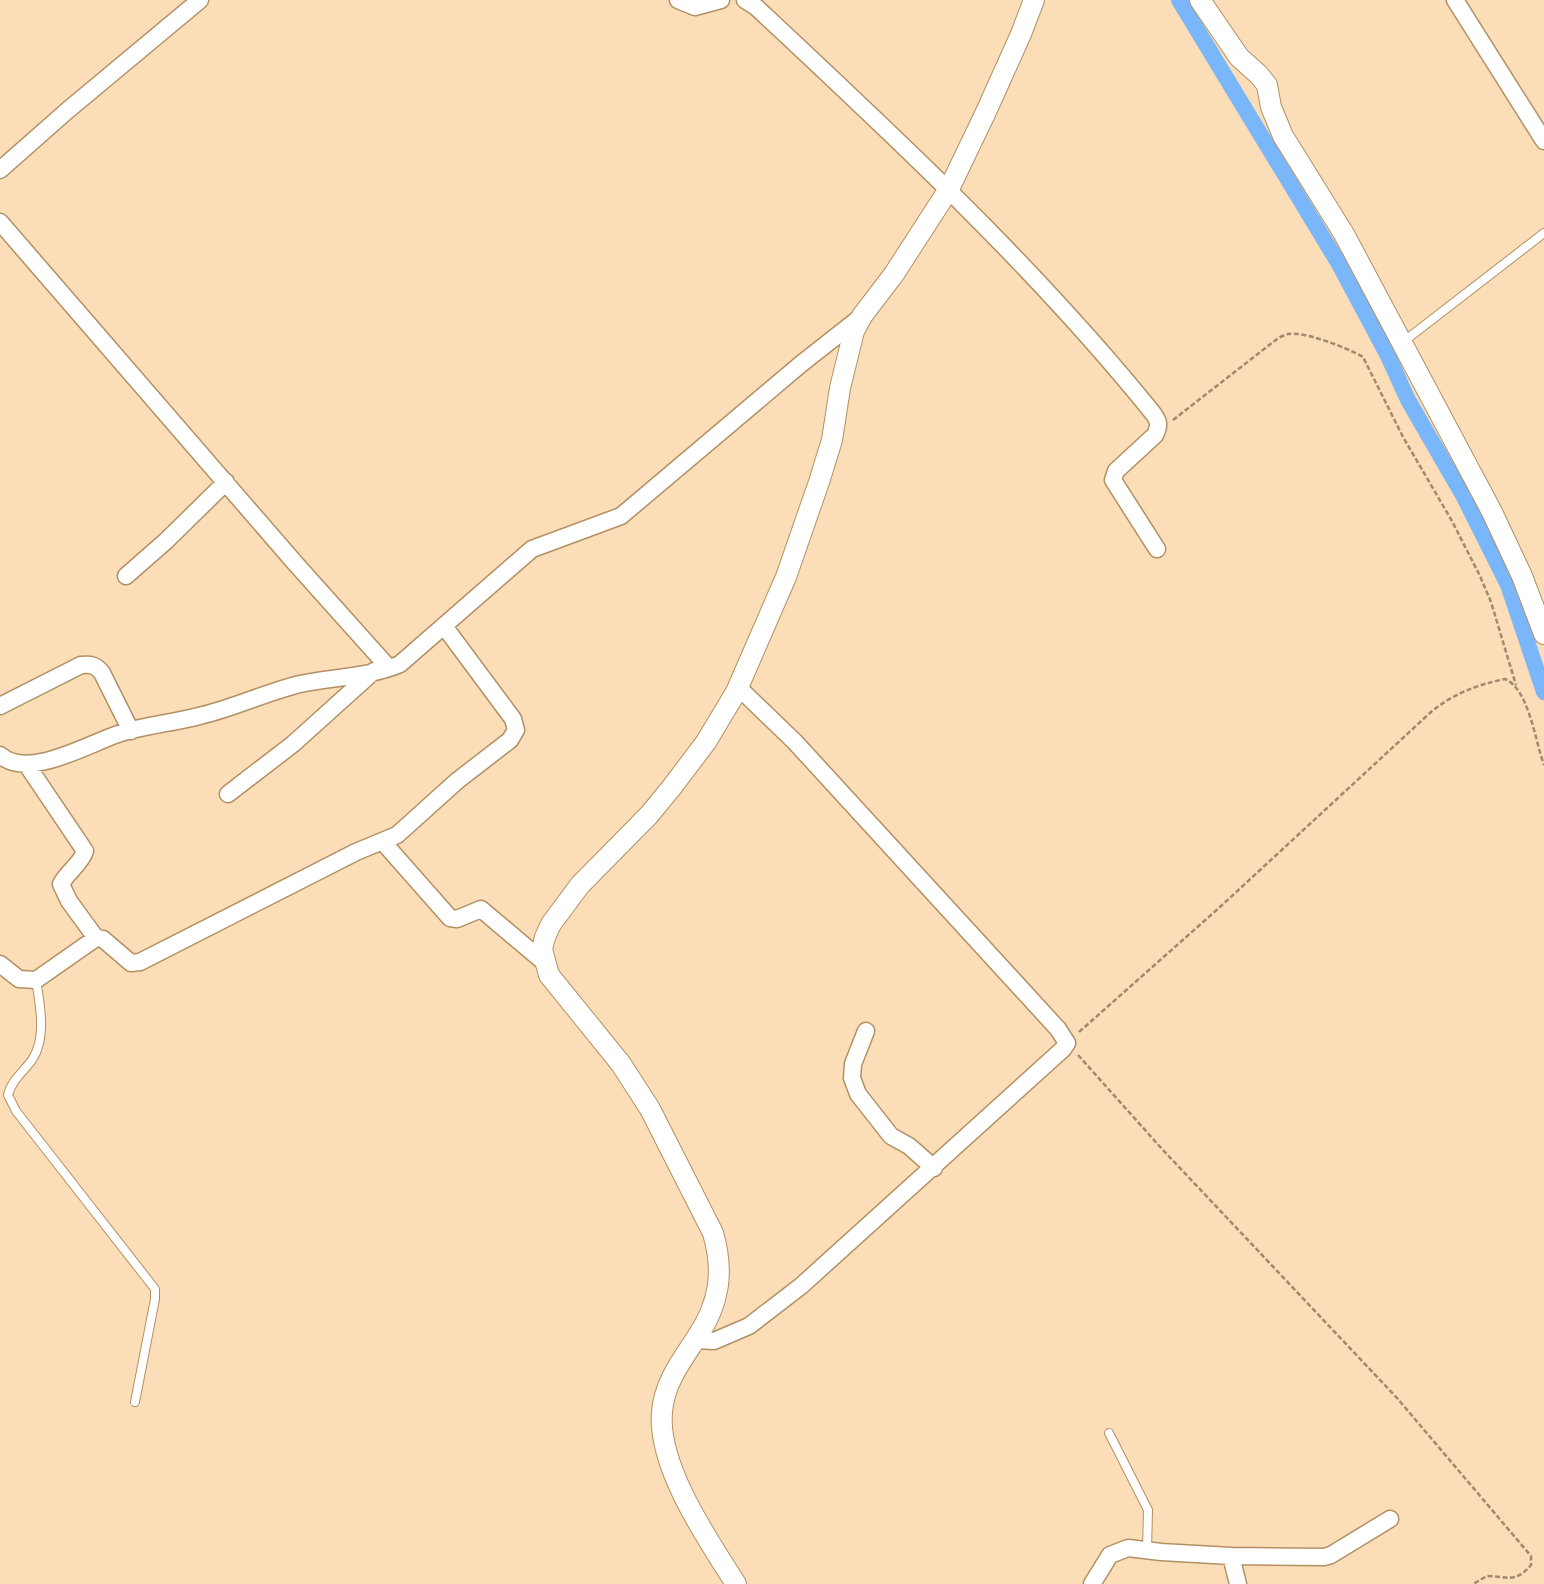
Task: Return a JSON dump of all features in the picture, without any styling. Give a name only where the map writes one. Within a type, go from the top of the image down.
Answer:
[{"type":"street","points":[[0,170],[75,104],[200,0]]},
{"type":"street","points":[[678,0],[695,7],[721,0]]},
{"type":"street","points":[[746,0],[756,7],[949,189],[1111,362],[1155,416],[1158,421],[1155,435],[1116,471],[1113,480],[1157,549]]},
{"type":"street","points":[[736,1584],[688,1504],[664,1441],[662,1413],[666,1392],[677,1366],[709,1316],[718,1291],[721,1270],[719,1254],[712,1233],[650,1109],[621,1064],[549,975],[542,949],[551,924],[580,885],[649,814],[672,787],[706,742],[738,687],[786,577],[819,482],[832,440],[840,388],[854,331],[862,316],[894,274],[949,189],[1021,34],[1034,0]]},
{"type":"street","points":[[1200,0],[1239,57],[1267,85],[1271,107],[1283,136],[1344,234],[1492,512],[1522,576],[1544,634]]},
{"type":"street","points":[[1455,0],[1544,141]]},
{"type":"street","points":[[0,222],[226,482],[382,670]]},
{"type":"street","points":[[0,755],[14,763],[26,765],[60,756],[130,731],[203,715],[299,685],[382,670],[400,664],[532,549],[621,516],[801,364],[862,316]]},
{"type":"street","points":[[126,576],[166,542],[226,482]]},
{"type":"street","points":[[0,964],[19,979],[36,980],[96,938],[103,939],[131,963],[140,962],[356,852],[397,835],[457,781],[510,740],[516,730],[513,719],[444,626]]},
{"type":"street","points":[[0,706],[82,665],[90,664],[97,666],[102,673],[130,731]]},
{"type":"street","points":[[228,794],[293,744],[382,670]]},
{"type":"street","points":[[695,1340],[714,1341],[749,1326],[801,1286],[934,1168],[1063,1049],[1066,1040],[795,742],[738,687]]},
{"type":"street","points":[[26,765],[86,851],[83,859],[66,876],[61,884],[69,901],[96,938]]},
{"type":"street","points":[[383,842],[450,918],[456,919],[481,910],[545,963]]},
{"type":"street","points":[[866,1031],[853,1064],[852,1078],[858,1094],[891,1136],[909,1146],[934,1168]]},
{"type":"street","points":[[1092,1584],[1110,1555],[1128,1548],[1231,1556],[1324,1557],[1331,1555],[1390,1519]]},
{"type":"street","points":[[1231,1556],[1238,1584]]},
{"type":"lane","points":[[1402,343],[1544,234]]},
{"type":"lane","points":[[36,980],[40,1039],[37,1052],[10,1087],[8,1095],[16,1111],[155,1289],[155,1299],[135,1402]]},
{"type":"lane","points":[[1108,1433],[1148,1510],[1147,1550]]},
{"type":"path","points":[[1158,428],[1185,412],[1277,339],[1287,334],[1299,334],[1354,351],[1362,356],[1403,437],[1452,521],[1480,576],[1491,602],[1516,686],[1523,699],[1544,765]]},
{"type":"path","points":[[1473,1584],[1487,1576],[1504,1580],[1521,1574],[1531,1565],[1531,1556],[1397,1398],[1162,1149],[1066,1040],[1122,994],[1443,702],[1467,689],[1495,681],[1505,679],[1516,686]]},
{"type":"waterway","points":[[1179,0],[1339,264],[1388,356],[1408,400],[1464,497],[1508,585],[1544,692]]}]
